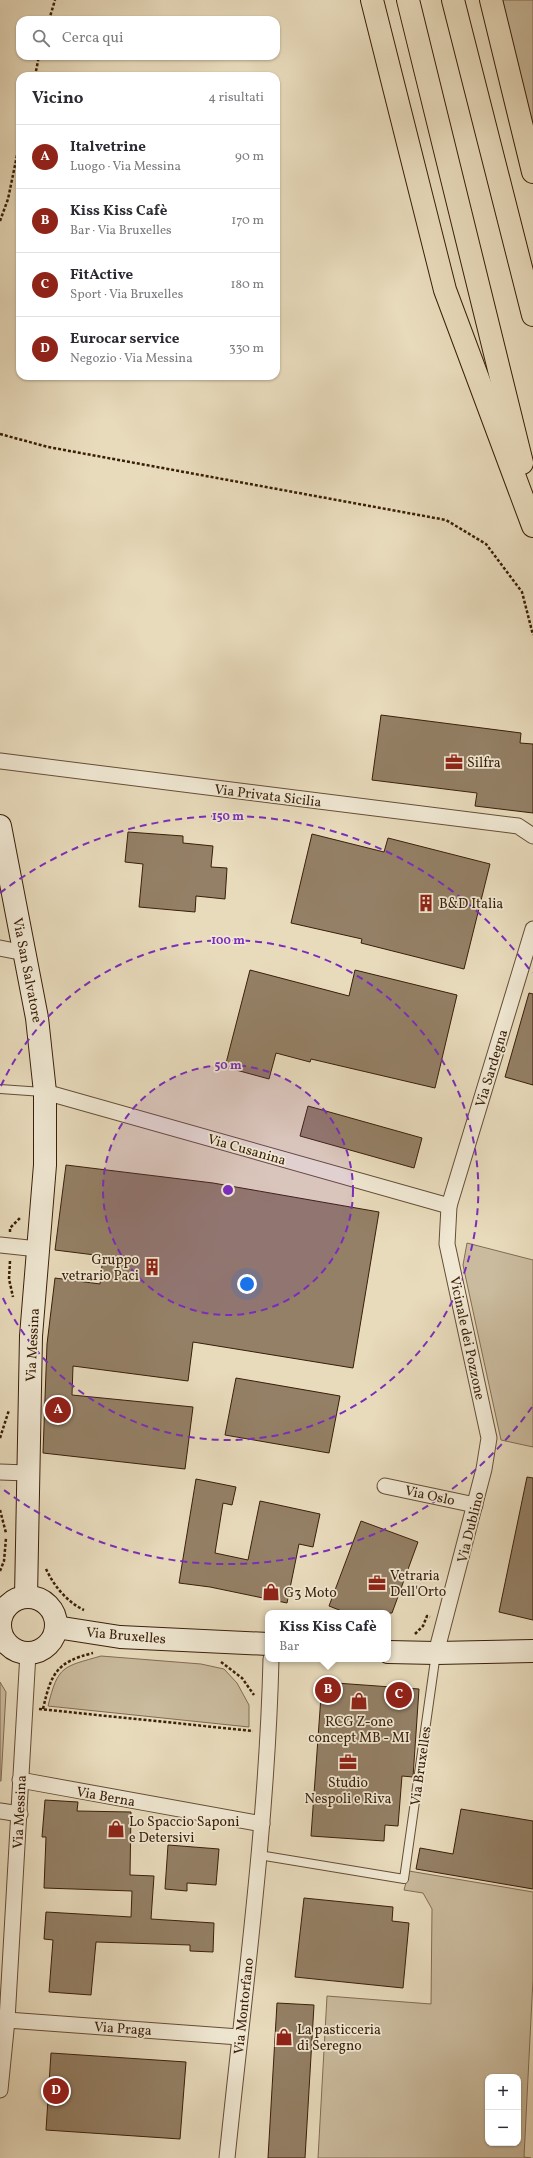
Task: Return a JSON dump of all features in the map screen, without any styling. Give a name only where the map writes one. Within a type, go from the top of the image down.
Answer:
[{"type":"highway","points":[[372,0],[445,290],[533,526]]},
{"type":"highway","points":[[408,0],[533,507]]},
{"type":"highway","points":[[452,0],[533,315]]},
{"type":"highway","points":[[491,0],[533,172]]},
{"type":"street","name":"Via Privata Sicilia","points":[[0,761],[518,826],[533,836]]},
{"type":"street","name":"Via San Salvatore","points":[[0,826],[37,1018],[45,1092]]},
{"type":"street","name":"Via Sardegna","points":[[449,1206],[533,929]]},
{"type":"street","points":[[0,948],[25,953]]},
{"type":"street","name":"Via Cusanina","points":[[45,1092],[449,1206]]},
{"type":"street","name":"Via Messina","points":[[26,1597],[27,1473],[31,1336],[46,1145],[45,1092]]},
{"type":"street","name":"Vicinale dei Pozzone","points":[[449,1206],[447,1244],[489,1438],[484,1469]]},
{"type":"street","points":[[0,1244],[38,1249]]},
{"type":"street","name":"Via Dublino","points":[[436,1653],[446,1620],[484,1469]]},
{"type":"street","points":[[0,1472],[27,1473]]},
{"type":"street","name":"Via Oslo","points":[[385,1486],[475,1505]]},
{"type":"street","points":[[26,1597],[34,1598],[48,1605],[56,1619],[55,1635],[44,1648],[28,1653],[19,1652],[10,1647],[4,1640],[0,1621],[9,1605],[26,1597]]},
{"type":"street","name":"Via Bruxelles","points":[[56,1627],[120,1637],[265,1644]]},
{"type":"street","points":[[391,1652],[436,1653],[533,1651]]},
{"type":"street","name":"Via Messina","points":[[0,2090],[7,2020],[20,1814],[20,1780],[28,1653]]},
{"type":"street","name":"Via Montorfano","points":[[227,2158],[262,1824],[269,1733],[272,1662]]},
{"type":"street","name":"Via Berna","points":[[20,1780],[262,1824]]},
{"type":"street","points":[[0,1811],[20,1814]]},
{"type":"street","name":"Via Praga","points":[[7,2020],[239,2037]]},
{"type":"lane","points":[[0,1089],[45,1092]]},
{"type":"lane","name":"Via Bruxelles","points":[[259,1854],[404,1879],[436,1653]]},
{"type":"path","points":[[50,16],[55,0]]},
{"type":"path","points":[[36,72],[38,60]]},
{"type":"path","points":[[0,221],[8,199],[16,160]]},
{"type":"path","points":[[0,434],[48,447],[446,520],[486,544],[522,592],[533,635]]},
{"type":"path","points":[[0,1510],[6,1532],[4,1561],[0,1571]]},
{"type":"path","points":[[44,1562],[52,1581],[63,1594],[72,1603],[87,1612]]},
{"type":"path","points":[[411,1636],[423,1626],[427,1616],[446,1620]]},
{"type":"path","points":[[42,1709],[48,1684],[58,1669],[74,1658],[101,1651]]},
{"type":"path","points":[[218,1661],[225,1663],[242,1678],[256,1698]]},
{"type":"path","points":[[25,1708],[256,1732],[256,1724]]},
{"type":"shaded area","points":[[502,0],[533,0],[533,136]]},
{"type":"shaded area","points":[[467,1243],[533,1260],[533,1447],[501,1440],[463,1265]]},
{"type":"shaded area","points":[[101,1656],[201,1664],[224,1669],[237,1683],[249,1705],[249,1727],[48,1706],[55,1682],[64,1670],[70,1666]]},
{"type":"shaded area","points":[[0,1682],[6,1692],[1,1781],[0,1781]]},
{"type":"shaded area","points":[[409,1871],[533,1892],[533,1979],[524,2157],[531,2158],[318,2158],[327,1996],[431,2004],[432,1909],[423,1893],[404,1890]]},
{"type":"building","name":"Silfra","points":[[381,715],[521,733],[520,743],[533,744],[533,813],[475,806],[477,793],[372,780]]},
{"type":"building","points":[[128,832],[183,836],[183,843],[213,846],[211,867],[227,868],[225,899],[196,896],[195,912],[139,907],[143,864],[125,862]]},
{"type":"building","name":"B&D Italia","points":[[312,834],[384,852],[388,838],[490,864],[464,969],[361,943],[362,939],[291,923]]},
{"type":"building","points":[[250,970],[349,996],[355,970],[457,995],[435,1088],[311,1059],[310,1062],[276,1053],[269,1079],[225,1067]]},
{"type":"building","points":[[529,993],[533,994],[533,1085],[505,1077]]},
{"type":"building","points":[[308,1106],[422,1138],[414,1168],[300,1136]]},
{"type":"building","points":[[66,1165],[213,1183],[379,1212],[353,1368],[193,1342],[188,1381],[73,1366],[72,1395],[193,1407],[185,1469],[43,1453],[47,1344],[55,1278],[100,1284],[103,1256],[55,1250]]},
{"type":"building","points":[[236,1378],[340,1396],[329,1453],[225,1435]]},
{"type":"building","points":[[527,1477],[533,1478],[533,1620],[499,1612]]},
{"type":"building","points":[[196,1479],[236,1487],[232,1505],[223,1503],[215,1553],[248,1560],[260,1501],[320,1514],[313,1547],[299,1544],[287,1603],[210,1587],[179,1583]]},
{"type":"building","points":[[361,1521],[418,1542],[392,1613],[391,1610],[339,1610],[329,1606]]},
{"type":"building","points":[[322,1682],[419,1689],[413,1777],[402,1776],[398,1826],[385,1825],[384,1841],[311,1836]]},
{"type":"building","points":[[45,1800],[78,1802],[77,1811],[131,1812],[130,1875],[154,1876],[151,1919],[214,1923],[213,1952],[190,1951],[190,1945],[96,1942],[91,1995],[49,1992],[53,1940],[44,1939],[46,1912],[131,1917],[132,1891],[44,1888],[46,1837],[42,1837]]},
{"type":"building","points":[[461,1809],[533,1821],[533,1889],[416,1869],[420,1848],[453,1854]]},
{"type":"building","points":[[168,1845],[219,1849],[216,1885],[187,1883],[187,1891],[165,1889]]},
{"type":"building","points":[[304,1898],[393,1907],[392,1921],[409,1923],[403,1988],[295,1977]]},
{"type":"building","points":[[277,2003],[314,2005],[305,2158],[268,2158]]},
{"type":"building","points":[[51,2053],[186,2062],[180,2139],[46,2130]]},
{"type":"place","name":"Silfra","points":[[454,762]]},
{"type":"place","name":"B&D Italia","points":[[426,903]]},
{"type":"place","name":"Gruppo vetrario Paci","points":[[152,1267]]},
{"type":"place","name":"Italvetrine","points":[[58,1410]]},
{"type":"place","name":"Vetraria Dell'Orto","points":[[377,1583]]},
{"type":"place","name":"G3 Moto","points":[[271,1592]]},
{"type":"place","name":"Kiss Kiss Cafè","points":[[328,1690]]},
{"type":"place","name":"FitActive","points":[[399,1695]]},
{"type":"place","name":"RCG Z-one concept MB - MI","points":[[359,1701]]},
{"type":"place","name":"Studio Nespoli e Riva","points":[[348,1762]]},
{"type":"place","name":"Lo Spaccio Saponi e Detersivi","points":[[116,1829]]},
{"type":"place","name":"La pasticceria di Seregno","points":[[284,2037]]},
{"type":"place","name":"Eurocar service","points":[[56,2091]]}]
